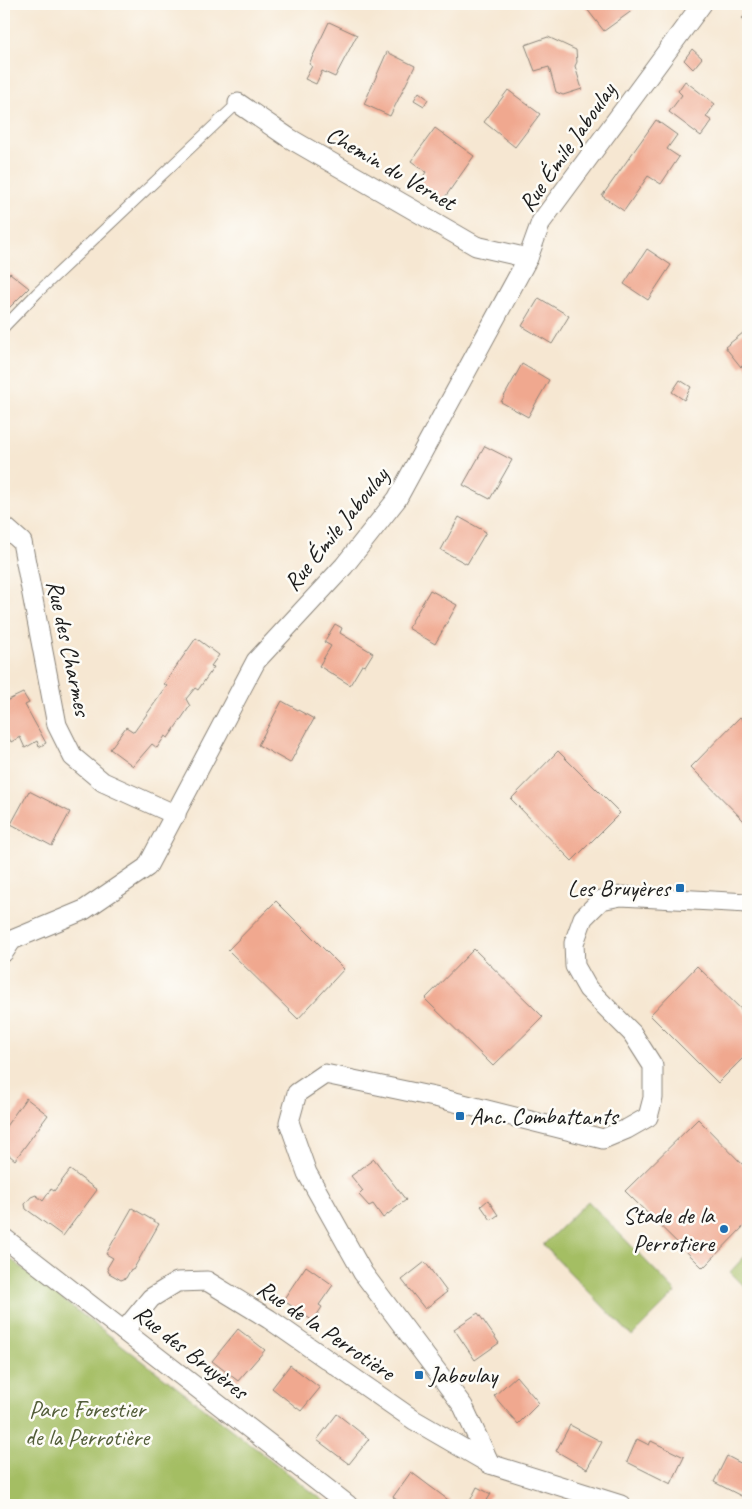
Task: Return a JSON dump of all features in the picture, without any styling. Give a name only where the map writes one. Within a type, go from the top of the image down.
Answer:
[{"type":"street","name":"Rue Émile Jaboulay","points":[[4,952],[12,940],[84,910],[147,867],[256,661],[344,566],[398,499],[528,258],[541,222],[702,4]]},
{"type":"street","name":"Chemin du Vernet","points":[[238,103],[289,138],[476,246],[528,258]]},
{"type":"street","name":"Rue des Charmes","points":[[4,526],[22,542],[57,725],[74,757],[103,782],[176,815]]},
{"type":"street","points":[[490,1464],[463,1406],[363,1273],[307,1173],[289,1122],[297,1093],[325,1074],[439,1098],[603,1139],[627,1130],[648,1117],[653,1098],[653,1066],[632,1033],[588,989],[575,966],[574,943],[583,918],[601,900],[621,896],[748,903]]},
{"type":"street","name":"Rue des Bruyères","points":[[4,1238],[348,1505]]},
{"type":"street","name":"Rue de la Perrotière","points":[[124,1332],[151,1298],[176,1282],[207,1281],[269,1319],[414,1420],[490,1464],[621,1505]]},
{"type":"lane","points":[[4,327],[37,293],[238,103]]},
{"type":"green space","points":[[588,1201],[676,1292],[632,1336],[543,1245]]},
{"type":"green space","points":[[748,1253],[748,1290],[730,1272]]},
{"type":"green space","name":"Parc Forestier de la Perrotière","points":[[4,1254],[329,1505],[4,1505]]},
{"type":"building","points":[[583,4],[628,4],[633,10],[604,31]]},
{"type":"building","points":[[748,13],[748,25],[742,18]]},
{"type":"building","points":[[329,22],[357,35],[335,77],[322,71],[316,84],[305,79],[312,66],[309,64]]},
{"type":"building","points":[[548,37],[576,50],[577,62],[575,66],[582,89],[563,95],[556,92],[549,67],[535,71],[525,45]]},
{"type":"building","points":[[692,49],[702,58],[693,69],[684,60]]},
{"type":"building","points":[[387,52],[415,66],[390,116],[364,104]]},
{"type":"building","points":[[685,81],[715,104],[706,117],[712,121],[701,136],[669,112],[682,95],[678,91]]},
{"type":"building","points":[[508,90],[540,114],[515,147],[484,122]]},
{"type":"building","points":[[419,92],[428,99],[424,106],[414,100]]},
{"type":"building","points":[[656,120],[677,135],[667,149],[679,157],[661,184],[648,176],[624,211],[602,196]]},
{"type":"building","points":[[435,128],[474,156],[443,200],[419,183],[426,172],[411,161]]},
{"type":"building","points":[[647,249],[671,265],[648,300],[624,284]]},
{"type":"building","points":[[10,273],[29,288],[4,313],[4,280]]},
{"type":"building","points":[[539,298],[569,316],[552,344],[522,326]]},
{"type":"building","points":[[748,329],[748,369],[744,364],[741,367],[725,347]]},
{"type":"building","points":[[522,364],[549,380],[528,417],[501,402]]},
{"type":"building","points":[[680,380],[691,387],[684,400],[672,392]]},
{"type":"building","points":[[485,446],[512,460],[490,499],[463,485]]},
{"type":"building","points":[[459,517],[486,532],[467,564],[441,550]]},
{"type":"building","points":[[430,590],[457,605],[435,644],[408,628]]},
{"type":"building","points":[[335,624],[342,628],[340,633],[373,653],[365,666],[362,665],[350,685],[319,666],[331,646],[324,642]]},
{"type":"building","points":[[196,638],[219,655],[211,666],[214,667],[198,690],[195,688],[186,699],[190,706],[168,738],[165,736],[157,748],[152,744],[133,766],[110,749],[126,727],[134,732],[167,686],[164,684]]},
{"type":"building","points":[[23,693],[29,703],[25,705],[46,743],[39,747],[37,741],[25,748],[20,737],[11,742],[6,732],[4,733],[4,702]]},
{"type":"building","points":[[282,701],[314,719],[290,763],[258,745]]},
{"type":"building","points":[[740,717],[748,726],[748,825],[691,767]]},
{"type":"building","points":[[558,751],[620,813],[572,861],[511,799]]},
{"type":"building","points":[[29,791],[70,812],[52,846],[11,824]]},
{"type":"building","points":[[276,901],[344,969],[298,1019],[228,950]]},
{"type":"building","points":[[474,949],[543,1017],[493,1066],[425,999]]},
{"type":"building","points":[[697,966],[748,1016],[748,1053],[718,1083],[650,1015]]},
{"type":"building","points":[[26,1098],[48,1115],[15,1160],[4,1151],[4,1129]]},
{"type":"building","points":[[698,1119],[748,1170],[748,1222],[703,1268],[625,1191]]},
{"type":"building","points":[[374,1159],[406,1200],[383,1218],[373,1204],[369,1206],[359,1195],[363,1191],[351,1176]]},
{"type":"building","points":[[70,1170],[97,1190],[63,1236],[26,1209],[25,1204],[31,1197],[36,1195],[43,1201],[51,1189],[54,1191]]},
{"type":"building","points":[[488,1200],[498,1215],[491,1220],[481,1206]]},
{"type":"building","points":[[132,1208],[159,1224],[133,1270],[131,1269],[126,1278],[121,1280],[109,1273],[107,1268],[113,1258],[106,1254]]},
{"type":"building","points":[[425,1262],[447,1292],[425,1309],[402,1280]]},
{"type":"building","points":[[306,1266],[333,1285],[319,1305],[322,1307],[313,1321],[283,1300]]},
{"type":"building","points":[[478,1313],[499,1343],[475,1360],[454,1329]]},
{"type":"building","points":[[238,1329],[265,1350],[238,1381],[212,1361]]},
{"type":"building","points":[[290,1365],[320,1388],[301,1411],[272,1388]]},
{"type":"building","points":[[516,1376],[539,1403],[518,1424],[494,1396]]},
{"type":"building","points":[[337,1414],[369,1439],[349,1464],[317,1440]]},
{"type":"building","points":[[570,1425],[602,1442],[587,1469],[556,1451]]},
{"type":"building","points":[[637,1439],[649,1445],[651,1441],[684,1457],[671,1484],[627,1462]]},
{"type":"building","points":[[727,1456],[748,1467],[747,1499],[714,1482]]},
{"type":"building","points":[[411,1472],[455,1505],[403,1505],[393,1497]]},
{"type":"building","points":[[477,1487],[491,1494],[484,1505],[468,1505]]},
{"type":"place","name":"Les Bruyères","points":[[680,888]]},
{"type":"place","name":"Anc. Combattants","points":[[460,1116]]},
{"type":"place","name":"Stade de la Perrotiere","points":[[724,1229]]},
{"type":"place","name":"Jaboulay","points":[[419,1375]]}]
